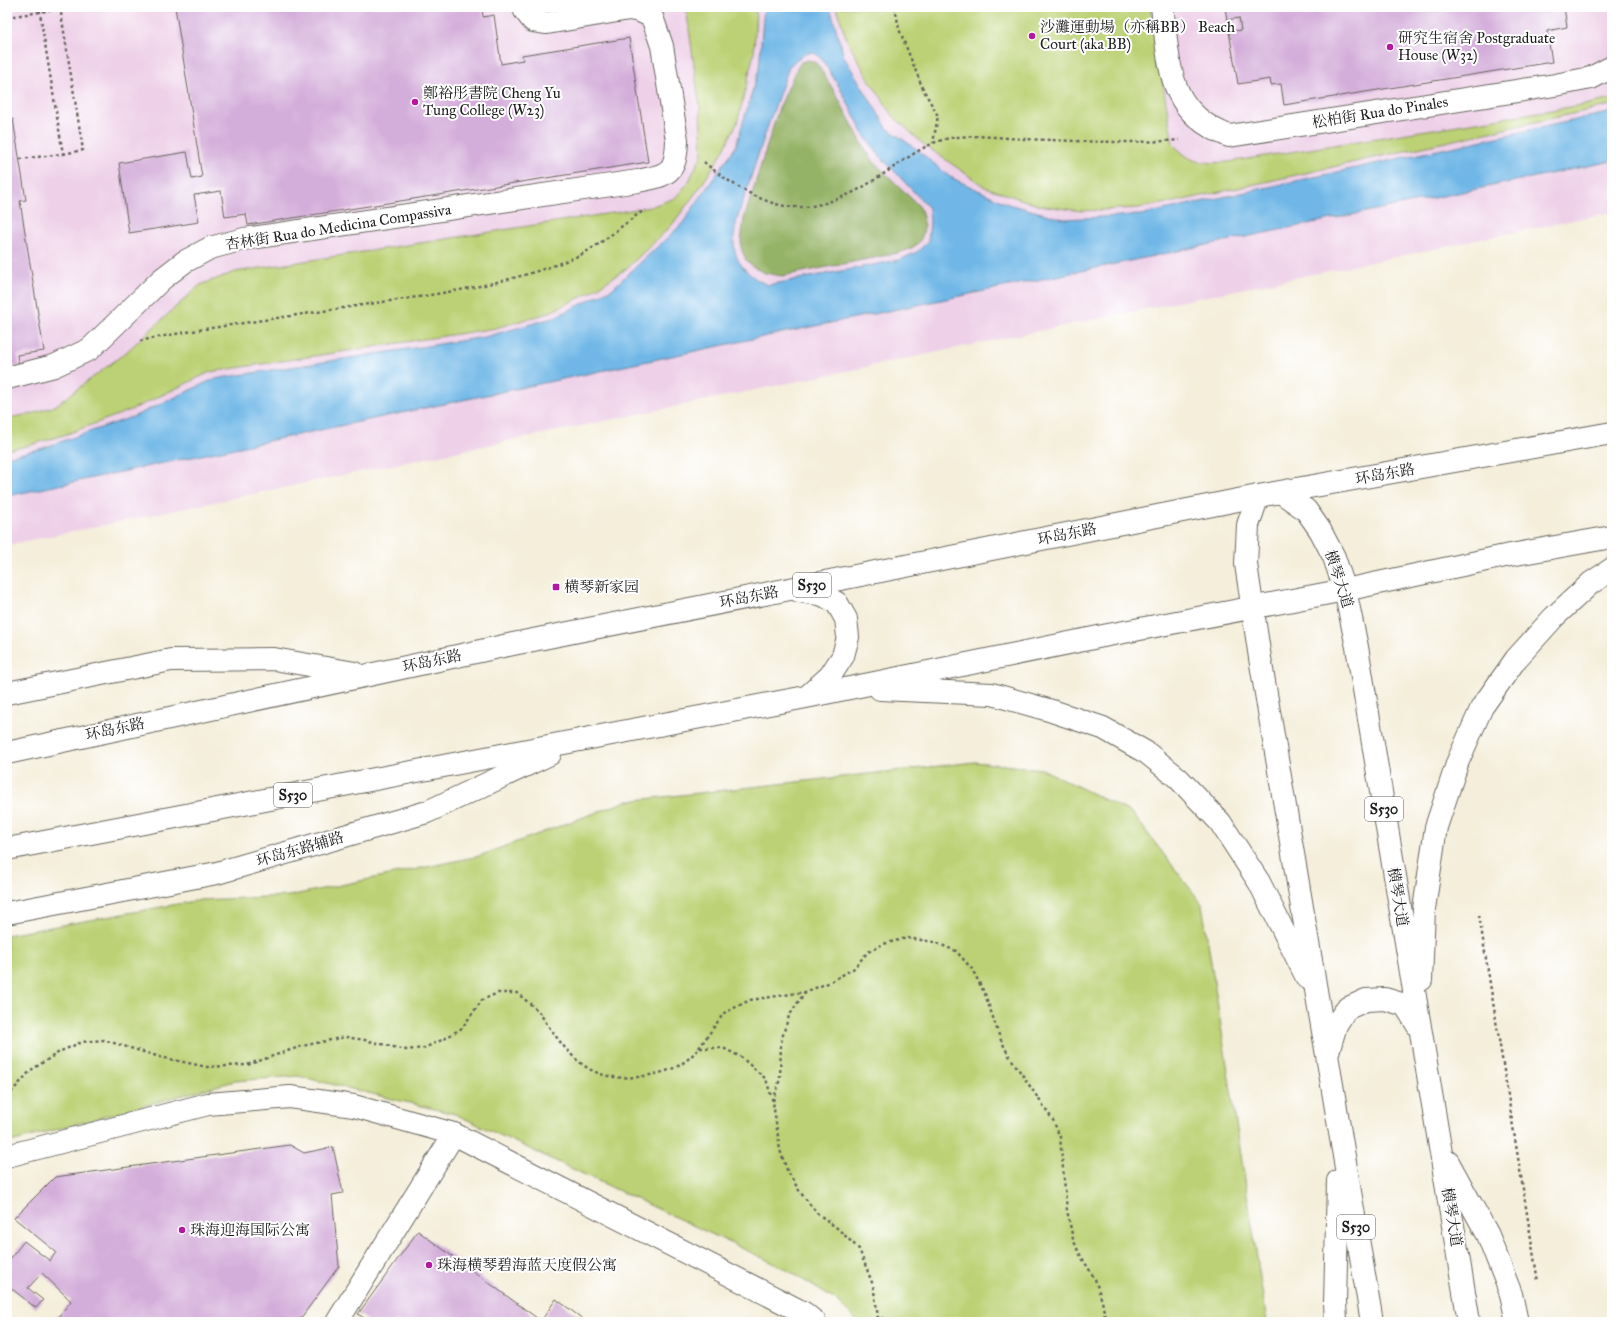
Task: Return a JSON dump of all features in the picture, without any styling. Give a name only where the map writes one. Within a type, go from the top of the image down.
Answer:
[{"type":"main road","name":"杏林街 Rua do Medicina Compassiva","points":[[7,378],[54,366],[90,349],[162,279],[184,262],[210,248],[244,239],[638,181],[662,176],[673,167],[677,155],[677,140],[662,46],[652,17],[640,11],[629,9],[547,23],[533,21],[525,11],[524,7]]},
{"type":"main road","name":"松柏街 Rua do Pinales","points":[[1162,7],[1172,78],[1184,103],[1194,116],[1208,126],[1229,136],[1555,85],[1591,78],[1612,67]]},
{"type":"main road","name":"环岛东路","points":[[7,753],[366,675],[789,589],[1258,496],[1282,493],[1612,433]]},
{"type":"main road","name":"横琴大道","points":[[1282,493],[1306,510],[1320,530],[1334,557],[1345,590],[1357,647],[1420,1029],[1442,1151],[1469,1322]]},
{"type":"main road","name":"S530","points":[[1258,496],[1248,525],[1246,564],[1252,608],[1372,1322]]},
{"type":"main road","points":[[1345,590],[1505,556],[1612,537]]},
{"type":"main road","points":[[1420,1029],[1424,909],[1436,827],[1458,761],[1482,707],[1516,659],[1554,618],[1591,583],[1612,569]]},
{"type":"main road","points":[[789,589],[823,595],[838,603],[846,619],[848,637],[843,656],[830,676],[806,697]]},
{"type":"main road","name":"S530","points":[[7,849],[806,697],[847,687],[1345,590]]},
{"type":"main road","points":[[7,693],[171,660],[274,659],[366,675]]},
{"type":"main road","points":[[847,687],[992,694],[1052,710],[1103,728],[1147,753],[1178,778],[1220,822],[1259,882],[1317,998]]},
{"type":"main road","name":"环岛东路辅路","points":[[7,913],[217,873],[427,812],[578,741]]},
{"type":"main road","points":[[1327,1056],[1336,1025],[1346,1009],[1366,1000],[1385,999],[1405,1005],[1420,1029]]},
{"type":"main road","points":[[7,1156],[208,1104],[290,1097],[354,1106],[454,1134],[804,1313],[815,1322]]},
{"type":"main road","points":[[1336,1322],[1335,1303],[1340,1132]]},
{"type":"main road","points":[[339,1322],[454,1134]]},
{"type":"main road","points":[[1442,1151],[1488,1235],[1511,1294],[1517,1322]]},
{"type":"path","points":[[39,7],[63,154]]},
{"type":"path","points":[[895,7],[899,29],[923,89],[938,116],[933,143]]},
{"type":"path","points":[[7,16],[60,8],[83,150],[20,159]]},
{"type":"path","points":[[717,173],[747,191],[778,204],[794,207],[808,207],[826,203],[848,195],[933,143],[950,138],[965,137],[1123,143],[1186,139]]},
{"type":"path","points":[[134,342],[160,336],[410,299],[483,286],[540,269],[579,255],[616,232],[632,218],[650,207]]},
{"type":"path","points":[[1480,915],[1538,1283]]},
{"type":"path","points":[[7,1097],[31,1070],[61,1051],[82,1042],[104,1040],[160,1057],[207,1067],[247,1065],[302,1046],[345,1037],[365,1040],[406,1050],[424,1048],[444,1039],[462,1028],[482,1000],[498,993],[517,993],[538,1012],[566,1048],[588,1069],[609,1078],[632,1078],[663,1073],[688,1060],[699,1048],[724,1013],[750,1000],[806,992],[828,983],[853,969],[868,952],[883,944],[907,938],[934,942],[956,951],[972,969],[985,994],[1000,1038],[1008,1054],[1053,1120],[1060,1137],[1067,1210],[1073,1239],[1079,1253],[1095,1279],[1102,1301],[1106,1322]]},
{"type":"path","points":[[773,1102],[780,1079],[781,1043],[784,1031],[789,1016],[806,992]]},
{"type":"path","points":[[699,1048],[722,1048],[741,1057],[766,1079],[773,1102],[780,1150],[787,1170],[800,1192],[817,1213],[837,1228],[859,1249],[873,1285],[878,1317]]},
{"type":"path","points":[[871,1322],[878,1317]]},
{"type":"path","points":[[878,1317],[895,1322]]},
{"type":"shaded area","points":[[7,7],[1612,7],[1612,212],[7,545]]},
{"type":"green space","points":[[686,7],[756,7],[754,52],[737,123],[722,153],[701,186],[671,226],[627,268],[591,292],[548,313],[496,328],[210,372],[131,410],[67,434],[27,446],[7,450],[7,418],[31,414],[55,406],[125,353],[200,285],[235,272],[650,207],[675,198],[688,183],[702,154],[700,109]]},
{"type":"green space","points":[[836,7],[1150,7],[1173,144],[1186,156],[1198,161],[1210,163],[1228,162],[1589,104],[1612,99],[1612,105],[1179,201],[1138,208],[1081,211],[1038,205],[985,187],[923,144],[894,117],[865,73],[847,40]]},
{"type":"green space","points":[[809,60],[816,63],[821,70],[873,161],[919,206],[923,216],[924,226],[920,241],[916,245],[902,252],[782,276],[765,273],[755,268],[746,260],[741,248],[741,240],[744,219],[778,111],[801,62]]},
{"type":"green space","points":[[975,762],[1042,769],[1132,813],[1202,904],[1267,1322],[858,1322],[834,1299],[784,1268],[455,1114],[298,1076],[235,1081],[7,1143],[7,935],[200,900],[289,896],[479,856],[627,801]]},
{"type":"water","points":[[764,7],[830,7],[844,57],[887,128],[919,151],[950,177],[1008,204],[1064,219],[1141,215],[1612,112],[1612,161],[743,341],[7,496],[7,457],[43,448],[135,416],[214,379],[485,337],[553,318],[612,289],[682,224],[736,146],[759,69]],"holes":[[[813,52],[821,58],[840,88],[866,138],[879,155],[929,208],[930,222],[928,241],[917,252],[899,260],[768,285],[750,274],[740,264],[735,251],[734,243],[736,223],[789,67],[800,57],[809,53]]]},
{"type":"building","name":"鄭裕彤書院 Cheng Yu Tung College (W23)","points":[[175,7],[482,7],[483,17],[494,15],[501,64],[523,60],[522,55],[629,38],[648,162],[248,225],[246,214],[225,217],[221,191],[194,195],[199,222],[129,233],[119,163],[187,152],[192,179],[202,177]]},
{"type":"building","name":"研究生宿舍 Postgraduate House (W32)","points":[[1225,7],[1564,7],[1567,27],[1547,31],[1552,62],[1284,105],[1281,84],[1271,85],[1270,79],[1238,84],[1229,32],[1241,30],[1239,18],[1227,20]]},
{"type":"building","points":[[13,119],[26,200],[20,201],[44,351],[17,355],[19,366],[7,367],[7,120]]},
{"type":"building","name":"珠海迎海国际公寓","points":[[290,1145],[304,1153],[333,1147],[343,1193],[332,1195],[339,1266],[298,1322],[64,1322],[58,1317],[71,1301],[42,1273],[28,1288],[43,1300],[36,1308],[7,1285],[7,1263],[24,1241],[50,1261],[56,1252],[14,1218],[55,1177]]},
{"type":"building","name":"珠海横琴碧海蓝天度假公寓","points":[[418,1231],[541,1321],[556,1299],[587,1322],[370,1322],[358,1314]]},
{"type":"place","name":"沙灘運動場（亦稱BB） Beach Court (aka BB)","points":[[1032,36]]},
{"type":"place","name":"研究生宿舍 Postgraduate House (W32)","points":[[1390,47]]},
{"type":"place","name":"鄭裕彤書院 Cheng Yu Tung College (W23)","points":[[415,102]]},
{"type":"place","name":"横琴新家园","points":[[556,587]]},
{"type":"place","name":"珠海迎海国际公寓","points":[[182,1230]]},
{"type":"place","name":"珠海横琴碧海蓝天度假公寓","points":[[429,1265]]}]
